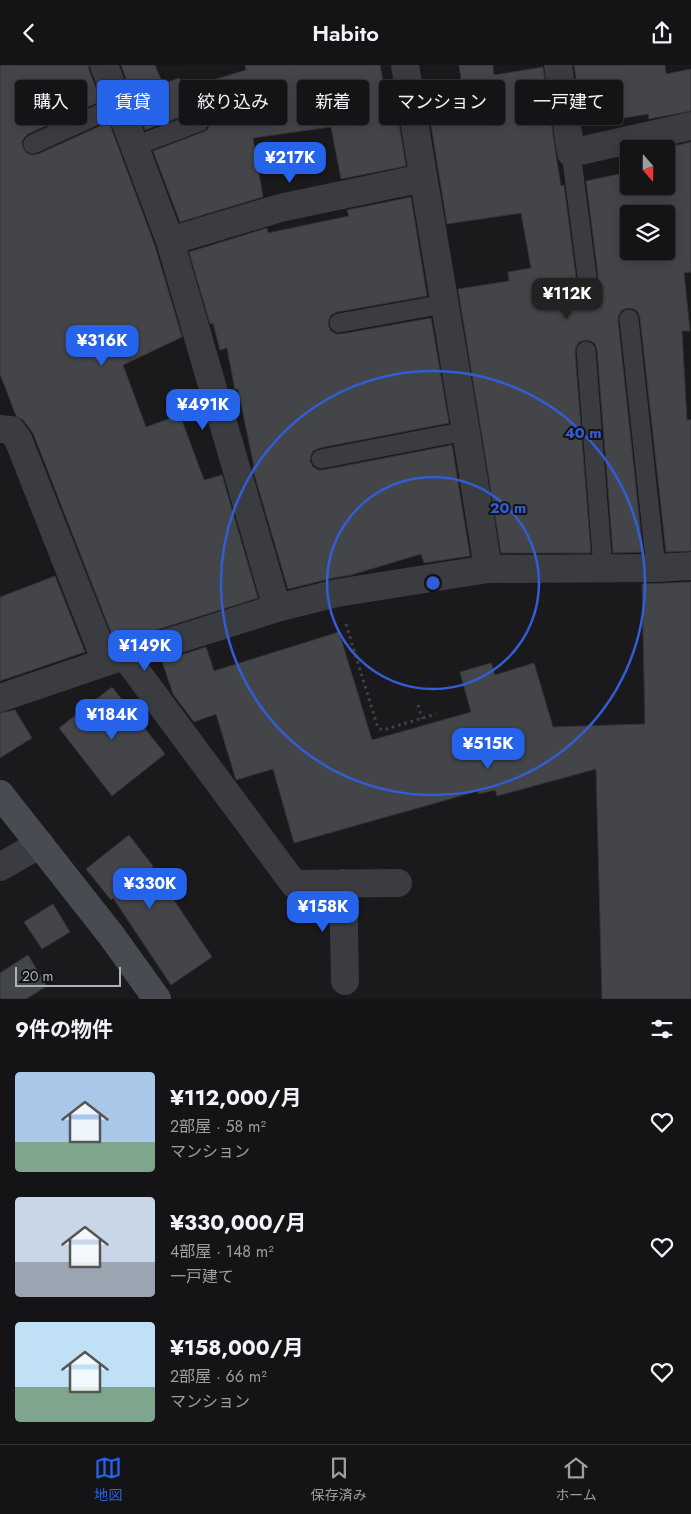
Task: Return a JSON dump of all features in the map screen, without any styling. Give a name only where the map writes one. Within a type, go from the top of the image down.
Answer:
[{"type":"street","points":[[104,65],[110,80]]},
{"type":"street","points":[[405,65],[488,569]]},
{"type":"street","points":[[558,65],[571,153],[691,126]]},
{"type":"street","points":[[127,125],[170,241],[277,608]]},
{"type":"street","points":[[170,241],[280,208],[423,178]]},
{"type":"street","points":[[1,424],[11,430],[18,439],[115,659],[294,884],[398,883]]},
{"type":"street","points":[[0,698],[115,659],[277,608],[336,593],[488,569],[691,566]]},
{"type":"street","points":[[0,794],[127,957],[157,999]]},
{"type":"street","points":[[0,867],[40,844]]},
{"type":"street","points":[[343,883],[345,981]]},
{"type":"lane","points":[[34,144],[97,115]]},
{"type":"lane","points":[[135,147],[192,125]]},
{"type":"lane","points":[[571,153],[587,276]]},
{"type":"lane","points":[[339,323],[444,304]]},
{"type":"lane","points":[[629,319],[656,568]]},
{"type":"lane","points":[[586,351],[603,568]]},
{"type":"lane","points":[[321,459],[466,431]]},
{"type":"path","points":[[336,593],[378,728],[383,730],[436,714]]},
{"type":"path","points":[[418,705],[422,719]]},
{"type":"building","points":[[0,65],[89,65],[97,91],[97,103],[87,107],[87,80],[15,80],[15,125],[48,125],[28,134],[24,138],[22,142],[23,148],[32,155],[102,125],[110,125],[155,246],[182,337],[123,365],[146,427],[180,415],[204,480],[222,475],[258,598],[115,643],[33,433],[23,420],[16,416],[0,374]]},
{"type":"building","points":[[121,65],[155,65],[161,80],[127,80]]},
{"type":"building","points":[[245,65],[380,65],[383,80],[379,80],[379,125],[399,125],[406,166],[341,179],[331,127],[253,138],[263,197],[180,222],[153,151],[208,129],[209,125],[287,125],[287,80],[213,80],[246,70]]},
{"type":"building","points":[[459,65],[493,65],[494,75],[543,67],[545,80],[515,80],[515,125],[552,125],[561,186],[564,185],[576,277],[578,283],[583,287],[594,285],[598,280],[586,181],[620,174],[620,195],[675,195],[675,146],[691,142],[691,272],[684,273],[690,331],[682,331],[687,420],[691,420],[691,551],[666,552],[640,318],[638,312],[628,308],[622,310],[618,320],[643,552],[613,553],[597,350],[595,344],[586,340],[579,342],[575,352],[591,553],[501,553],[458,289],[509,281],[508,272],[531,268],[521,213],[447,224],[431,125],[505,125],[505,80],[461,80]]},
{"type":"building","points":[[574,65],[665,65],[666,74],[691,69],[691,111],[649,119],[648,114],[623,118],[623,80],[576,80]]},
{"type":"building","points":[[179,78],[180,80],[179,117],[169,121],[169,82]]},
{"type":"building","points":[[143,125],[158,125],[145,130]]},
{"type":"building","points":[[411,197],[427,296],[337,312],[331,315],[328,325],[331,331],[341,334],[431,318],[449,423],[319,448],[313,451],[310,461],[313,467],[323,470],[452,445],[470,556],[424,563],[421,554],[351,575],[288,589],[252,467],[254,467],[238,389],[235,390],[227,348],[220,350],[213,323],[210,324],[189,252],[267,228],[268,233],[349,216],[347,210]]},
{"type":"building","points":[[55,576],[85,652],[0,681],[0,597]]},
{"type":"building","points":[[691,582],[691,999],[602,999],[596,769],[497,796],[495,790],[479,794],[478,791],[294,843],[273,769],[236,780],[216,714],[194,722],[173,694],[162,661],[206,647],[214,671],[339,632],[372,740],[471,712],[460,672],[491,663],[495,675],[534,663],[553,727],[645,724],[642,584]]},
{"type":"building","points":[[112,687],[165,754],[112,796],[59,728]]},
{"type":"building","points":[[15,710],[32,738],[0,758],[0,713]]},
{"type":"building","points":[[129,835],[153,866],[212,957],[171,985],[113,898],[111,900],[86,869]]},
{"type":"building","points":[[53,904],[70,932],[42,949],[24,922]]},
{"type":"building","points":[[28,955],[47,986],[26,999],[0,999],[0,973]]}]
